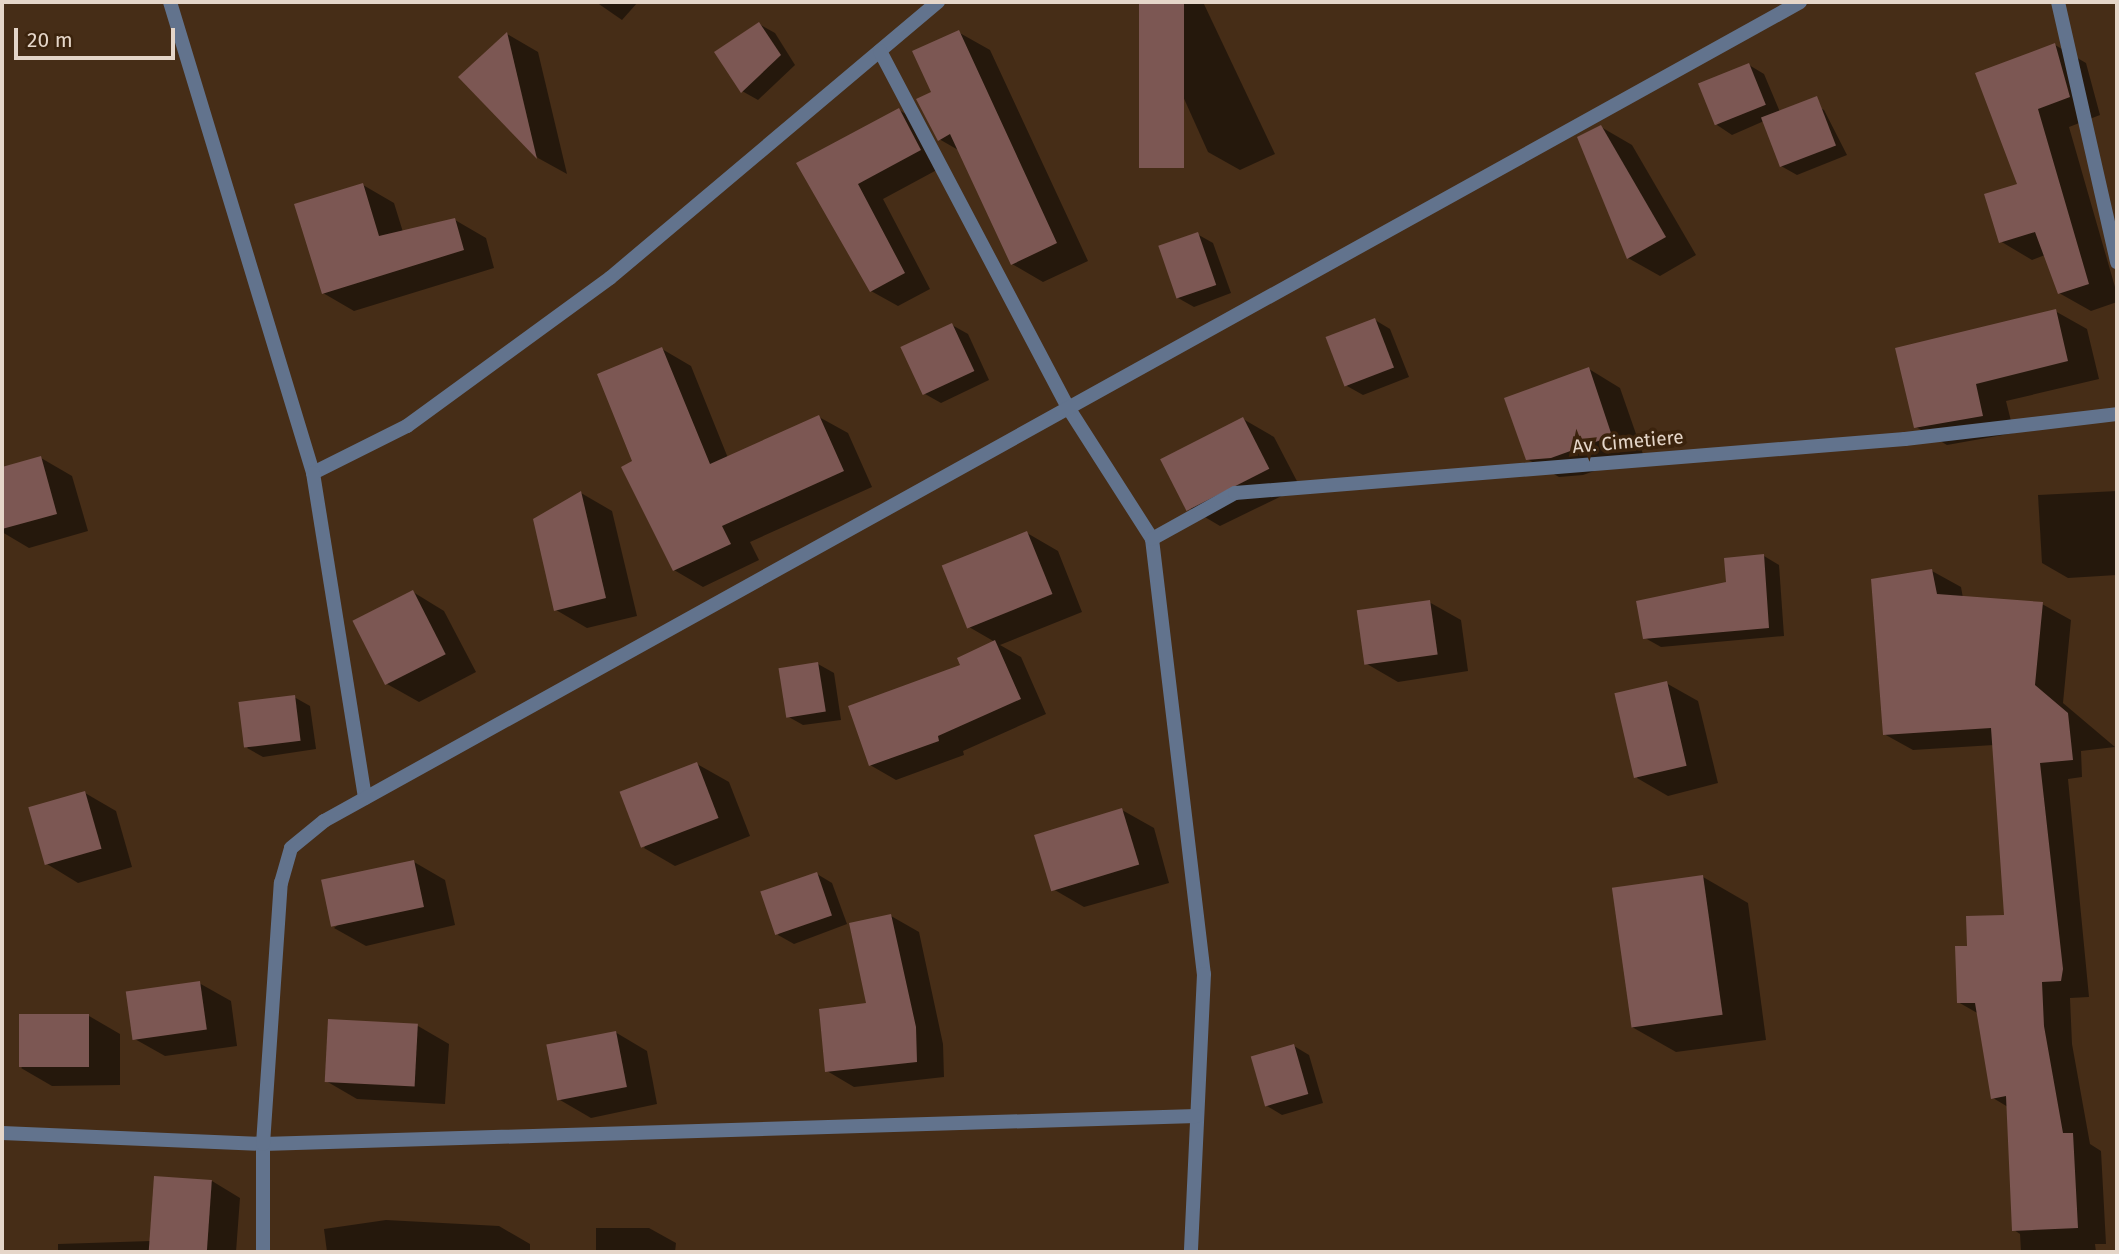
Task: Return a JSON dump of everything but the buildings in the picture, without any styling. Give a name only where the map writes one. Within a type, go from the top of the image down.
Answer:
[{"type":"street","points":[[170,2],[313,473],[365,798]]},
{"type":"street","points":[[313,473],[408,426],[610,278],[938,2]]},
{"type":"street","points":[[263,1252],[263,1144],[281,883],[291,848],[324,821],[1800,2]]},
{"type":"street","points":[[2058,2],[2117,262]]},
{"type":"street","points":[[880,51],[1069,409],[1153,539],[1204,974],[1191,1252]]},
{"type":"street","name":"Av. Cimetiere","points":[[1153,539],[1235,493],[1905,439],[2117,414]]},
{"type":"street","points":[[2,1133],[263,1144],[1197,1116]]}]
